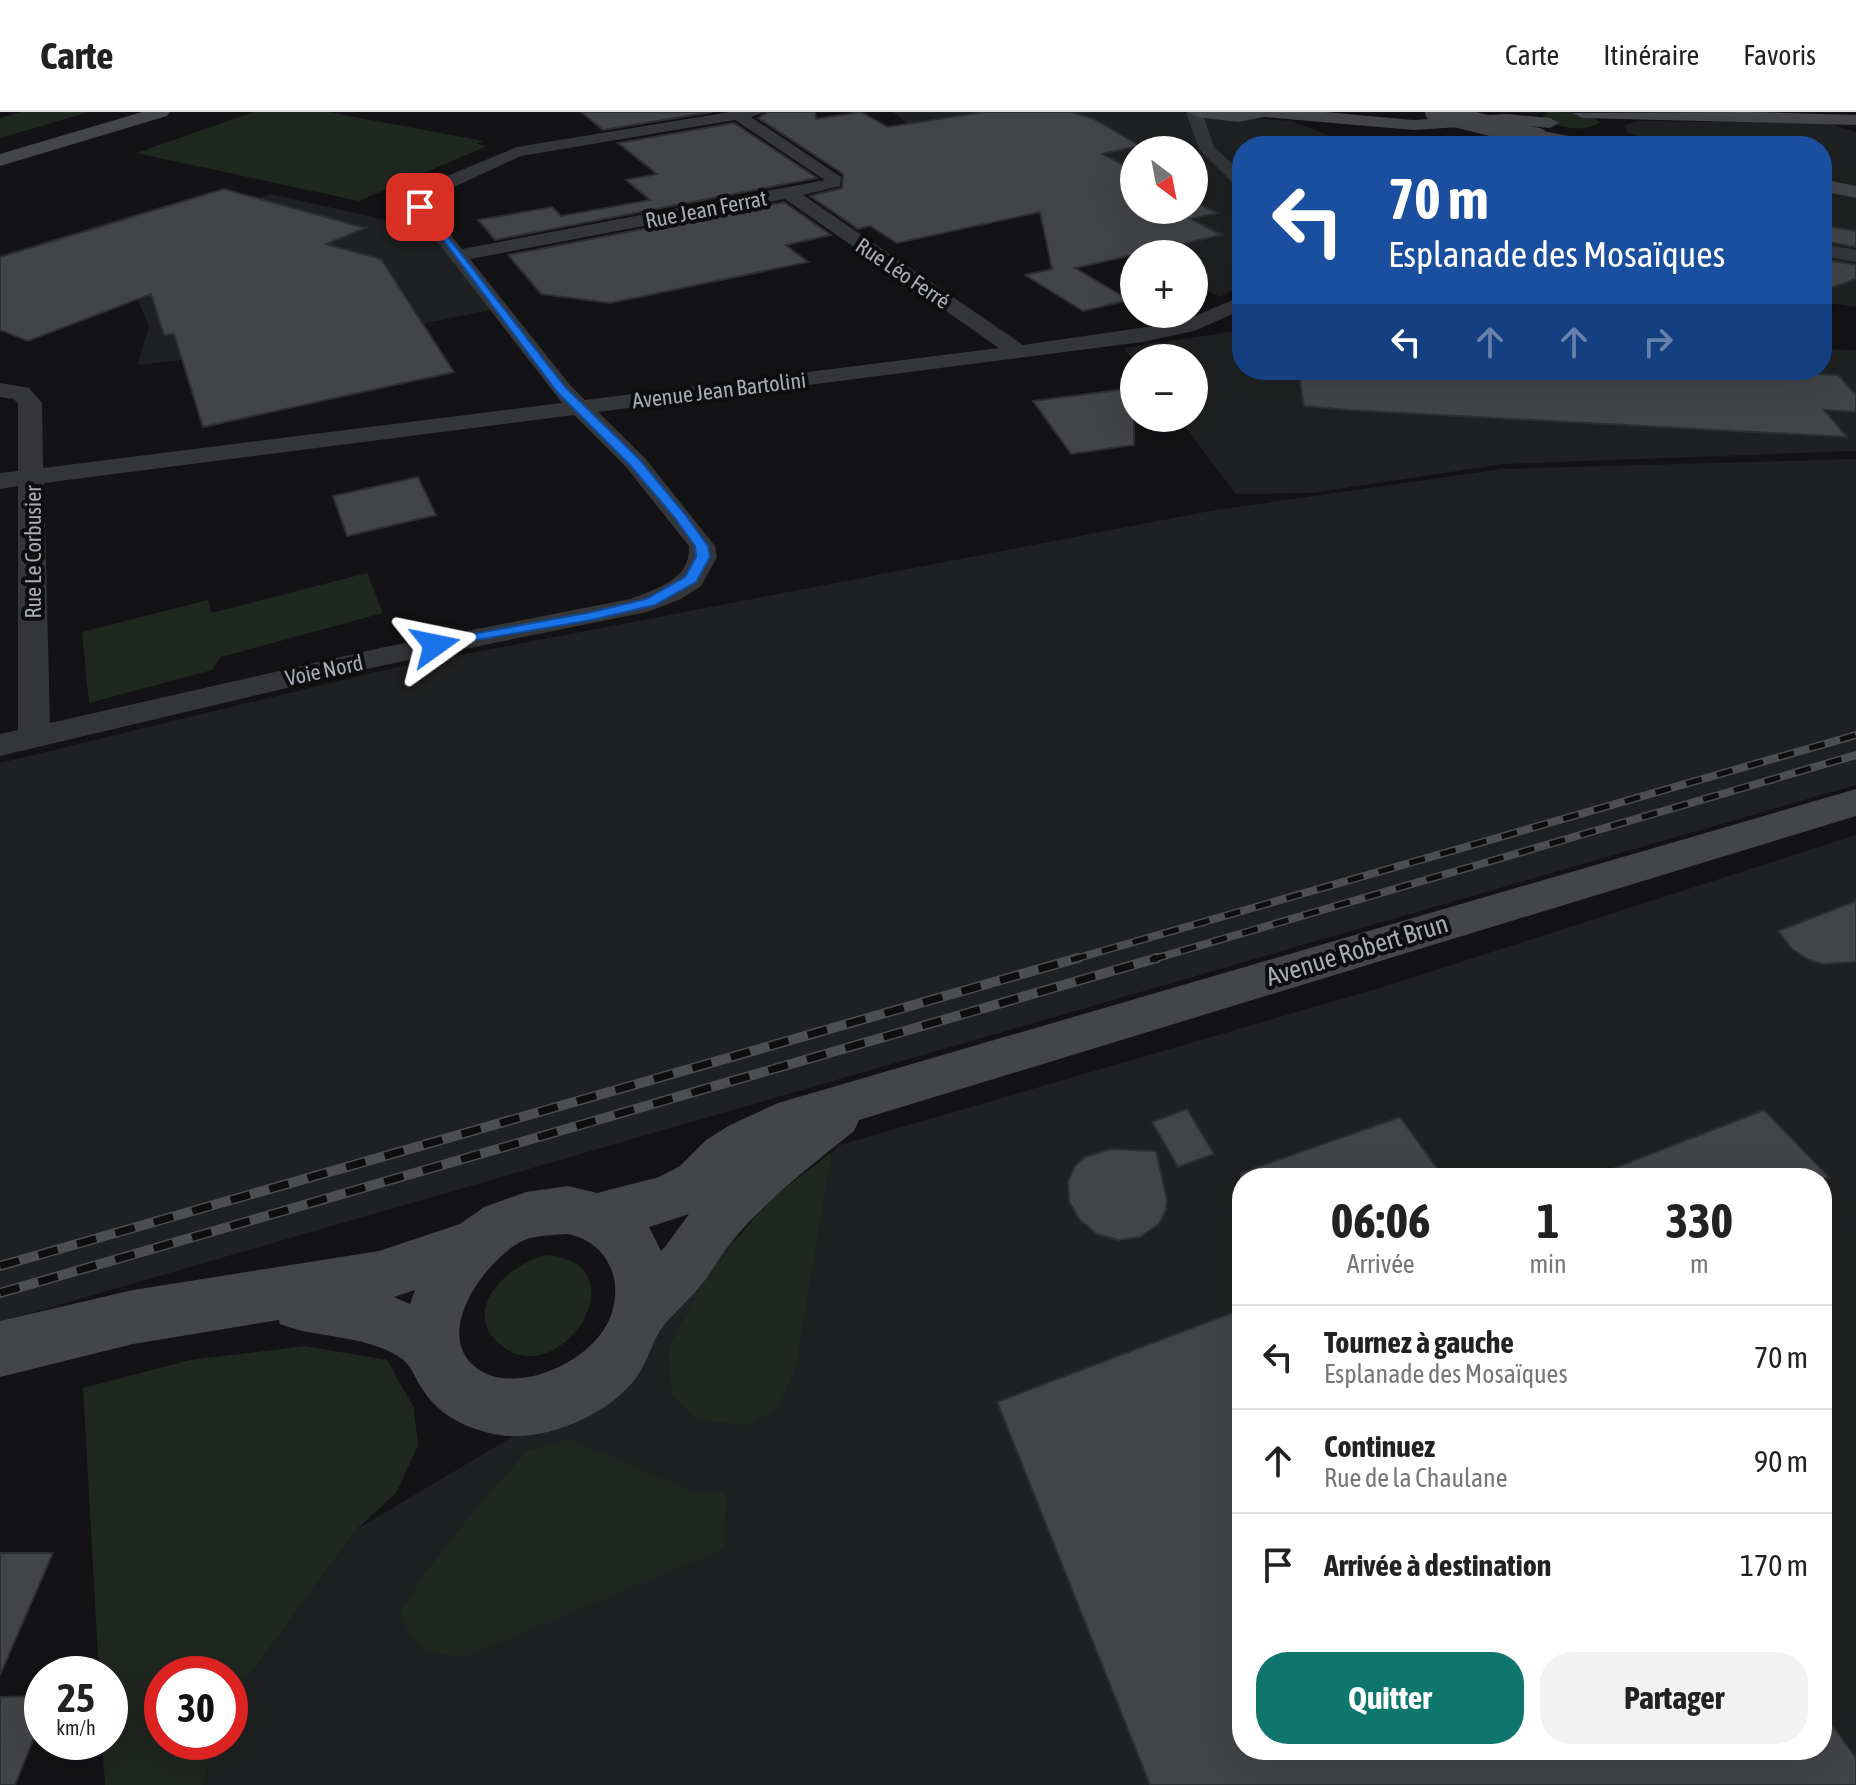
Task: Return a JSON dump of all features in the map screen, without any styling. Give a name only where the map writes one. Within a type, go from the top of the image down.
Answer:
[{"type":"street","points":[[0,158],[146,112]]},
{"type":"street","points":[[0,158],[161,112]]},
{"type":"street","points":[[577,408],[415,201],[419,194],[517,152],[757,112]]},
{"type":"street","points":[[1203,136],[1196,112],[1238,117]]},
{"type":"street","points":[[1208,138],[1222,124],[1264,112],[1391,124],[1434,125],[1507,119],[1542,122],[1562,136]]},
{"type":"street","points":[[1435,112],[1542,122],[1571,136]]},
{"type":"street","points":[[1447,112],[1586,128],[1636,115]]},
{"type":"street","points":[[1578,113],[1856,120]]},
{"type":"street","points":[[1578,113],[1624,134]]},
{"type":"street","name":"Rue Jean Ferrat","points":[[459,255],[834,182],[833,177],[737,115]]},
{"type":"street","points":[[1391,124],[1459,136]]},
{"type":"street","points":[[1208,150],[1232,173]]},
{"type":"street","points":[[1832,192],[1856,196]]},
{"type":"street","name":"Rue Léo Ferré","points":[[788,193],[1019,352]]},
{"type":"street","points":[[1832,252],[1856,256]]},
{"type":"street","name":"Avenue Jean Bartolini","points":[[1208,318],[1232,307]]},
{"type":"street","points":[[1208,320],[1232,326]]},
{"type":"street","name":"Avenue Jean Bartolini","points":[[0,481],[1019,352],[1182,328]]},
{"type":"street","name":"Rue Le Corbusier","points":[[0,390],[21,393],[30,399],[34,737]]},
{"type":"street","name":"Voie Nord","points":[[0,745],[393,654],[637,606],[671,593],[691,580],[703,557],[697,539],[635,462],[577,408]]},
{"type":"street","name":"Avenue Robert Brun","points":[[596,1217],[670,1198],[698,1182],[724,1156],[778,1124],[1856,802]]},
{"type":"street","name":"Avenue Robert Brun","points":[[641,1310],[684,1265],[713,1224],[752,1184],[858,1100]]},
{"type":"street","points":[[568,1210],[596,1217],[620,1231],[636,1253],[643,1280],[641,1310],[633,1334],[618,1357],[598,1377],[570,1395],[539,1406],[508,1408],[480,1402],[456,1387],[441,1369],[433,1346],[432,1319],[440,1292],[455,1266],[474,1244],[503,1224],[535,1213],[568,1210]]},
{"type":"street","points":[[0,1349],[133,1317],[379,1277],[474,1244]]},
{"type":"street","points":[[250,1300],[356,1311],[400,1325],[433,1346]]},
{"type":"shaded area","points":[[21,112],[89,112],[0,138],[0,118]]},
{"type":"shaded area","points":[[254,112],[328,112],[483,141],[477,144],[487,146],[359,201],[136,153]]},
{"type":"shaded area","points":[[893,112],[1178,112],[1292,121],[1330,136],[1232,136],[1232,290],[1220,297],[1208,291],[1208,240],[1120,240],[1120,246],[952,159]]},
{"type":"shaded area","points":[[1548,112],[1583,114],[1600,122],[1586,128],[1562,126],[1541,118]]},
{"type":"shaded area","points":[[1637,121],[1826,123],[1856,132],[1856,307],[1832,303],[1832,136],[1638,136],[1628,133],[1624,125]]},
{"type":"shaded area","points":[[271,194],[440,232],[499,308],[332,343],[137,365],[149,327],[138,300],[97,282],[0,269],[0,255],[200,195],[237,205]]},
{"type":"shaded area","points":[[1232,332],[1232,380],[1832,380],[1832,349],[1856,350],[1856,451],[1503,464],[1312,493],[1236,494],[1189,432],[1208,432],[1208,344],[1150,344]]},
{"type":"shaded area","points":[[1856,459],[1856,785],[0,1322],[0,763],[393,668],[1210,511],[1501,469]]},
{"type":"shaded area","points":[[367,573],[383,613],[221,657],[212,670],[89,703],[82,632],[208,600],[211,613]]},
{"type":"shaded area","points":[[1856,835],[1856,1785],[169,1785],[188,1760],[248,1760],[248,1677],[357,1529],[522,1431],[840,1145],[1386,986]]},
{"type":"shaded area","points":[[832,1152],[795,1370],[778,1407],[749,1425],[698,1420],[672,1394],[668,1349],[706,1278],[767,1202]]},
{"type":"shaded area","points":[[546,1255],[575,1263],[589,1279],[591,1299],[583,1320],[568,1339],[548,1352],[526,1356],[503,1347],[490,1334],[485,1320],[486,1305],[503,1279],[516,1268]]},
{"type":"shaded area","points":[[305,1346],[387,1360],[414,1408],[418,1446],[396,1493],[357,1529],[248,1677],[248,1656],[144,1656],[144,1760],[208,1760],[203,1785],[105,1785],[103,1760],[128,1760],[128,1656],[98,1656],[83,1388],[190,1360]]},
{"type":"shaded area","points":[[567,1440],[689,1491],[726,1492],[724,1548],[465,1656],[440,1654],[424,1648],[411,1636],[400,1613],[425,1573],[481,1502],[527,1451]]},
{"type":"building","points":[[581,112],[712,112],[603,130]]},
{"type":"building","points":[[768,112],[815,112],[816,119],[861,112],[888,127],[984,112],[1071,112],[1094,119],[1123,136],[1120,136],[1120,150],[1102,154],[1120,163],[1120,224],[1201,224],[1222,235],[1200,240],[1120,240],[1120,258],[1075,268],[1120,295],[1120,302],[1083,311],[1025,275],[1052,269],[1040,212],[897,243],[870,226],[858,229],[810,196],[842,188],[843,174],[758,118]]},
{"type":"building","points":[[734,123],[817,178],[495,240],[478,220],[552,207],[561,216],[650,200],[626,180],[657,174],[618,143]]},
{"type":"building","points":[[224,189],[365,228],[326,244],[381,259],[454,372],[203,427],[174,334],[164,335],[151,294],[28,341],[0,330],[0,257]]},
{"type":"building","points":[[784,202],[831,235],[786,245],[808,262],[610,303],[541,294],[508,255]]},
{"type":"building","points":[[1832,227],[1856,231],[1856,247],[1832,243]]},
{"type":"building","points":[[1832,261],[1856,265],[1856,279],[1832,287]]},
{"type":"building","points":[[1832,375],[1838,375],[1856,395],[1856,412],[1824,410],[1847,437],[1304,406],[1300,380],[1832,380]]},
{"type":"building","points":[[1120,390],[1120,432],[1134,432],[1134,445],[1071,454],[1033,401]]},
{"type":"building","points":[[418,477],[436,515],[347,536],[333,496]]},
{"type":"building","points":[[1856,901],[1856,962],[1823,964],[1809,960],[1792,949],[1778,931]]},
{"type":"building","points":[[1187,1109],[1214,1154],[1178,1167],[1152,1122]]},
{"type":"building","points":[[1764,1110],[1820,1168],[1615,1168]]},
{"type":"building","points":[[1400,1117],[1437,1168],[1255,1168]]},
{"type":"building","points":[[1111,1149],[1156,1151],[1167,1200],[1166,1210],[1159,1224],[1140,1237],[1118,1240],[1097,1234],[1080,1220],[1069,1202],[1068,1182],[1075,1166],[1085,1157]]},
{"type":"building","points":[[1232,1313],[1232,1760],[1832,1760],[1832,1725],[1856,1758],[1856,1785],[1150,1785],[997,1402]]},
{"type":"building","points":[[0,1553],[53,1553],[0,1675]]},
{"type":"building","points":[[24,1696],[25,1760],[15,1785],[0,1785],[0,1697]]},
{"type":"railway","points":[[1071,960],[1856,735]]},
{"type":"railway","points":[[1150,960],[1856,755]]},
{"type":"railway","points":[[1071,960],[1078,958]]},
{"type":"railway","points":[[0,1293],[1157,958]]},
{"type":"railway","points":[[0,1266],[1071,960]]},
{"type":"route","points":[[420,207],[577,408],[635,462],[680,515],[702,546],[703,557],[691,580],[650,602],[435,645]]}]
